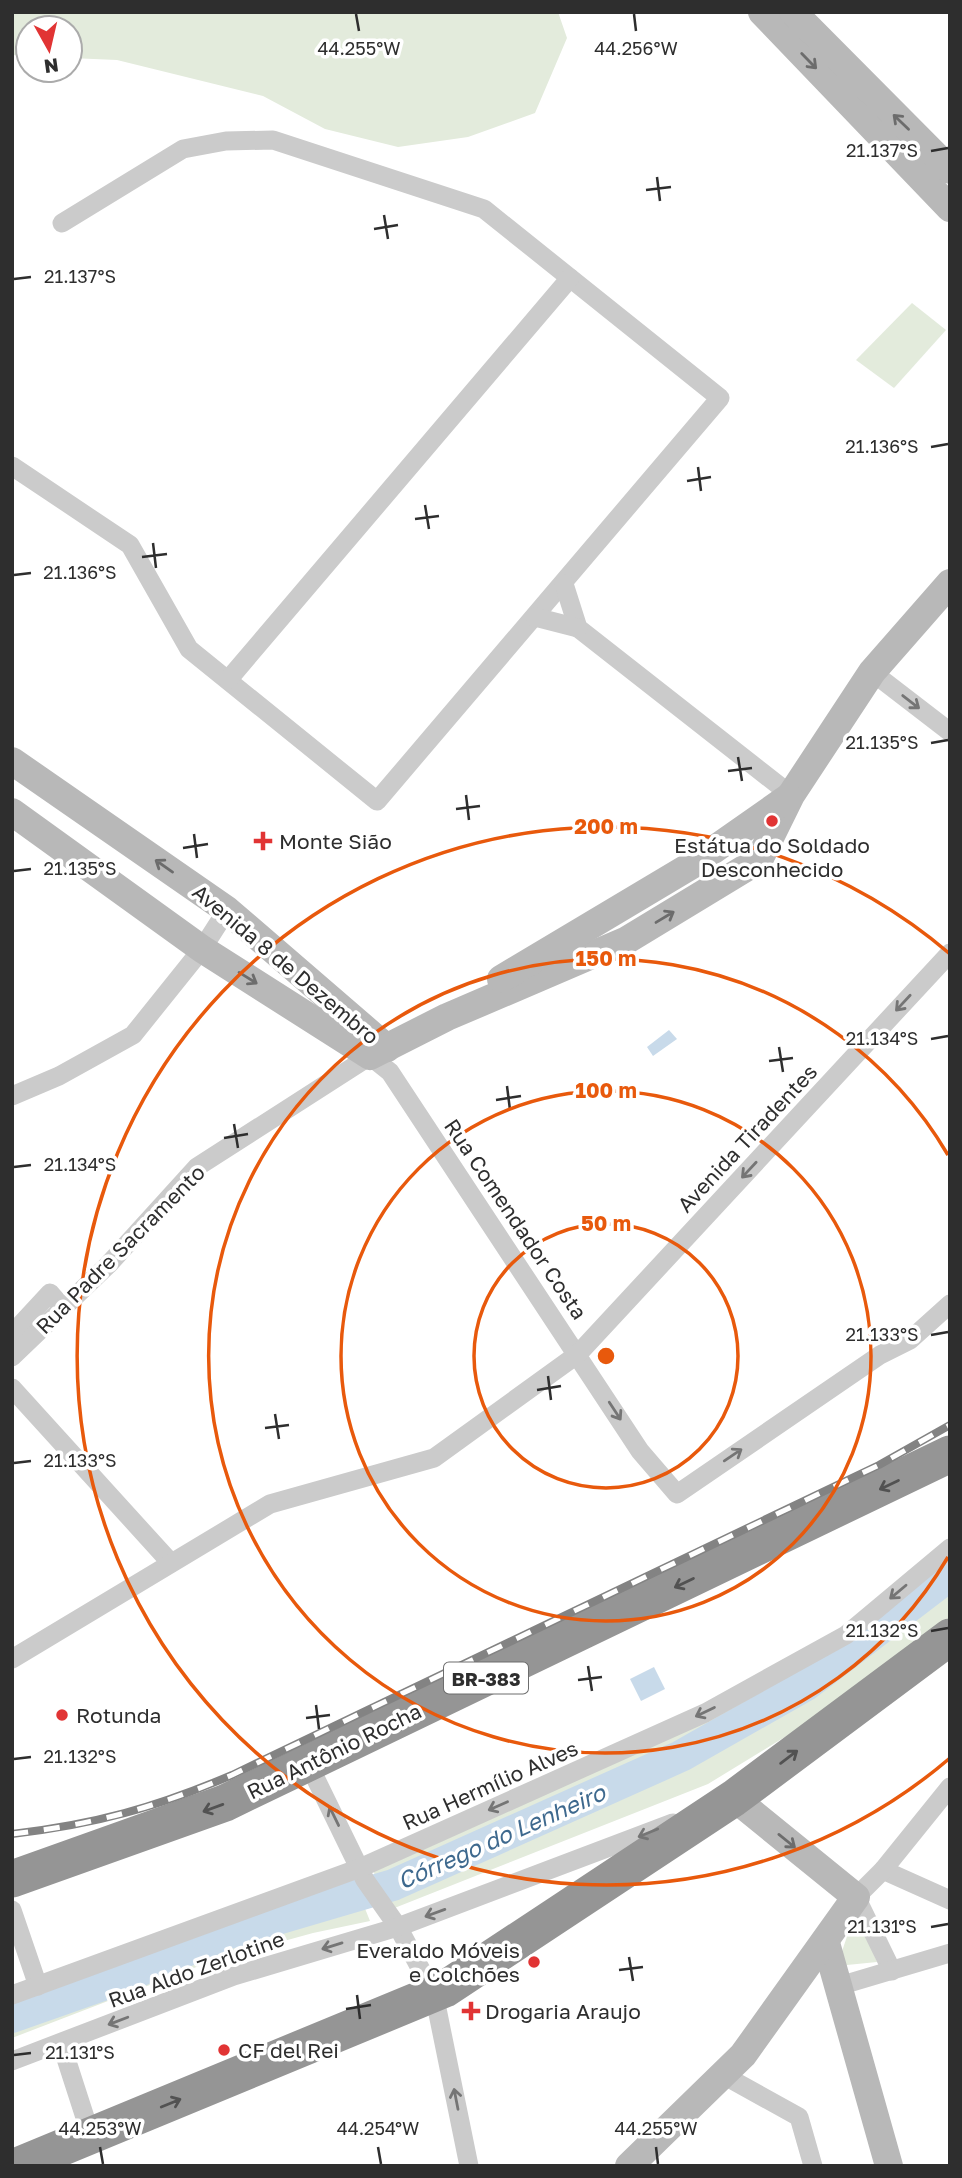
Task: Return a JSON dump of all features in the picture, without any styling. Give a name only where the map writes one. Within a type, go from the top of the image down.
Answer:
[{"type":"highway","name":"Rua Antônio Rocha","points":[[12,1879],[226,1803],[950,1454]]},
{"type":"highway","points":[[17,2166],[434,1994],[558,1916],[734,1798],[950,1637]]},
{"type":"main road","points":[[778,15],[950,170]]},
{"type":"main road","points":[[778,15],[950,208]]},
{"type":"main road","name":"Rua Padre Sacramento","points":[[383,1059],[447,1017],[627,940],[759,860],[791,795],[872,672],[950,583]]},
{"type":"main road","name":"Avenida 8 de Dezembro","points":[[12,761],[227,910],[383,1059]]},
{"type":"main road","name":"Avenida 8 de Dezembro","points":[[12,812],[202,949],[383,1059]]},
{"type":"main road","points":[[629,2166],[725,2076],[826,1943],[856,1897],[734,1798]]},
{"type":"main road","points":[[826,1943],[889,2166]]},
{"type":"street","points":[[12,466],[130,545],[189,649],[377,801],[720,398],[484,209],[272,140],[226,141],[183,149],[62,223]]},
{"type":"street","points":[[228,680],[570,278]]},
{"type":"street","points":[[564,584],[578,628]]},
{"type":"street","points":[[535,617],[578,628],[791,795]]},
{"type":"street","points":[[872,672],[950,732]]},
{"type":"street","points":[[12,1096],[60,1076],[134,1035],[202,949],[227,910]]},
{"type":"street","name":"Avenida Tiradentes","points":[[12,1659],[270,1504],[434,1458],[578,1354],[950,953]]},
{"type":"street","name":"Rua Padre Sacramento","points":[[12,1357],[108,1265],[197,1167],[383,1059]]},
{"type":"street","name":"Rua Comendador Costa","points":[[383,1059],[640,1451],[677,1494],[880,1355],[910,1340],[950,1304]]},
{"type":"street","name":"Rua Padre Sacramento","points":[[12,1334],[50,1293],[63,1308]]},
{"type":"street","points":[[12,1388],[171,1563]]},
{"type":"street","name":"Rua Hermílio Alves","points":[[12,1995],[363,1874],[705,1713],[846,1635],[950,1548]]},
{"type":"street","points":[[308,1763],[363,1874],[434,1994],[469,2166]]},
{"type":"street","points":[[892,1971],[856,1897],[883,1870],[950,1787]]},
{"type":"street","name":"Rua Aldo Zerlotine","points":[[12,2061],[234,1976],[548,1872],[734,1798]]},
{"type":"street","points":[[883,1870],[950,1900]]},
{"type":"street","points":[[548,1872],[557,1873],[568,1889],[558,1916]]},
{"type":"street","points":[[12,1910],[38,1986]]},
{"type":"street","points":[[839,1986],[950,1952]]},
{"type":"street","points":[[61,2043],[91,2136]]},
{"type":"street","points":[[725,2076],[799,2117],[813,2166]]},
{"type":"green space","points":[[12,12],[558,12],[567,38],[535,113],[468,137],[398,147],[325,129],[263,96],[117,60],[84,59],[84,14],[14,14],[12,55]]},
{"type":"green space","points":[[912,303],[946,330],[894,388],[856,360]]},
{"type":"green space","points":[[950,1554],[950,1620],[811,1721],[708,1784],[392,1909],[371,1867],[754,1691]]},
{"type":"green space","points":[[352,1876],[370,1921],[313,1933],[212,1961],[12,2038],[12,1992]]},
{"type":"green space","points":[[856,1910],[877,1962],[837,1966]]},
{"type":"water","points":[[669,1030],[677,1039],[653,1056],[647,1047]]},
{"type":"water","points":[[654,1667],[665,1689],[641,1701],[630,1679]]},
{"type":"waterway","name":"Córrego do Lenheiro","points":[[12,2017],[120,1979],[223,1935],[393,1885],[681,1756],[806,1685],[950,1575]]},
{"type":"railway","points":[[12,1834],[98,1820],[177,1797],[232,1775],[879,1465],[950,1425]]},
{"type":"place","name":"Estátua do Soldado Desconhecido","points":[[772,821]]},
{"type":"place","name":"Monte Sião","points":[[263,841]]},
{"type":"place","name":"Rotunda","points":[[62,1715]]},
{"type":"place","name":"Everaldo Móveis e Colchões","points":[[534,1962]]},
{"type":"place","name":"Drogaria Araujo","points":[[471,2011]]},
{"type":"place","name":"CF del Rei","points":[[224,2050]]}]
